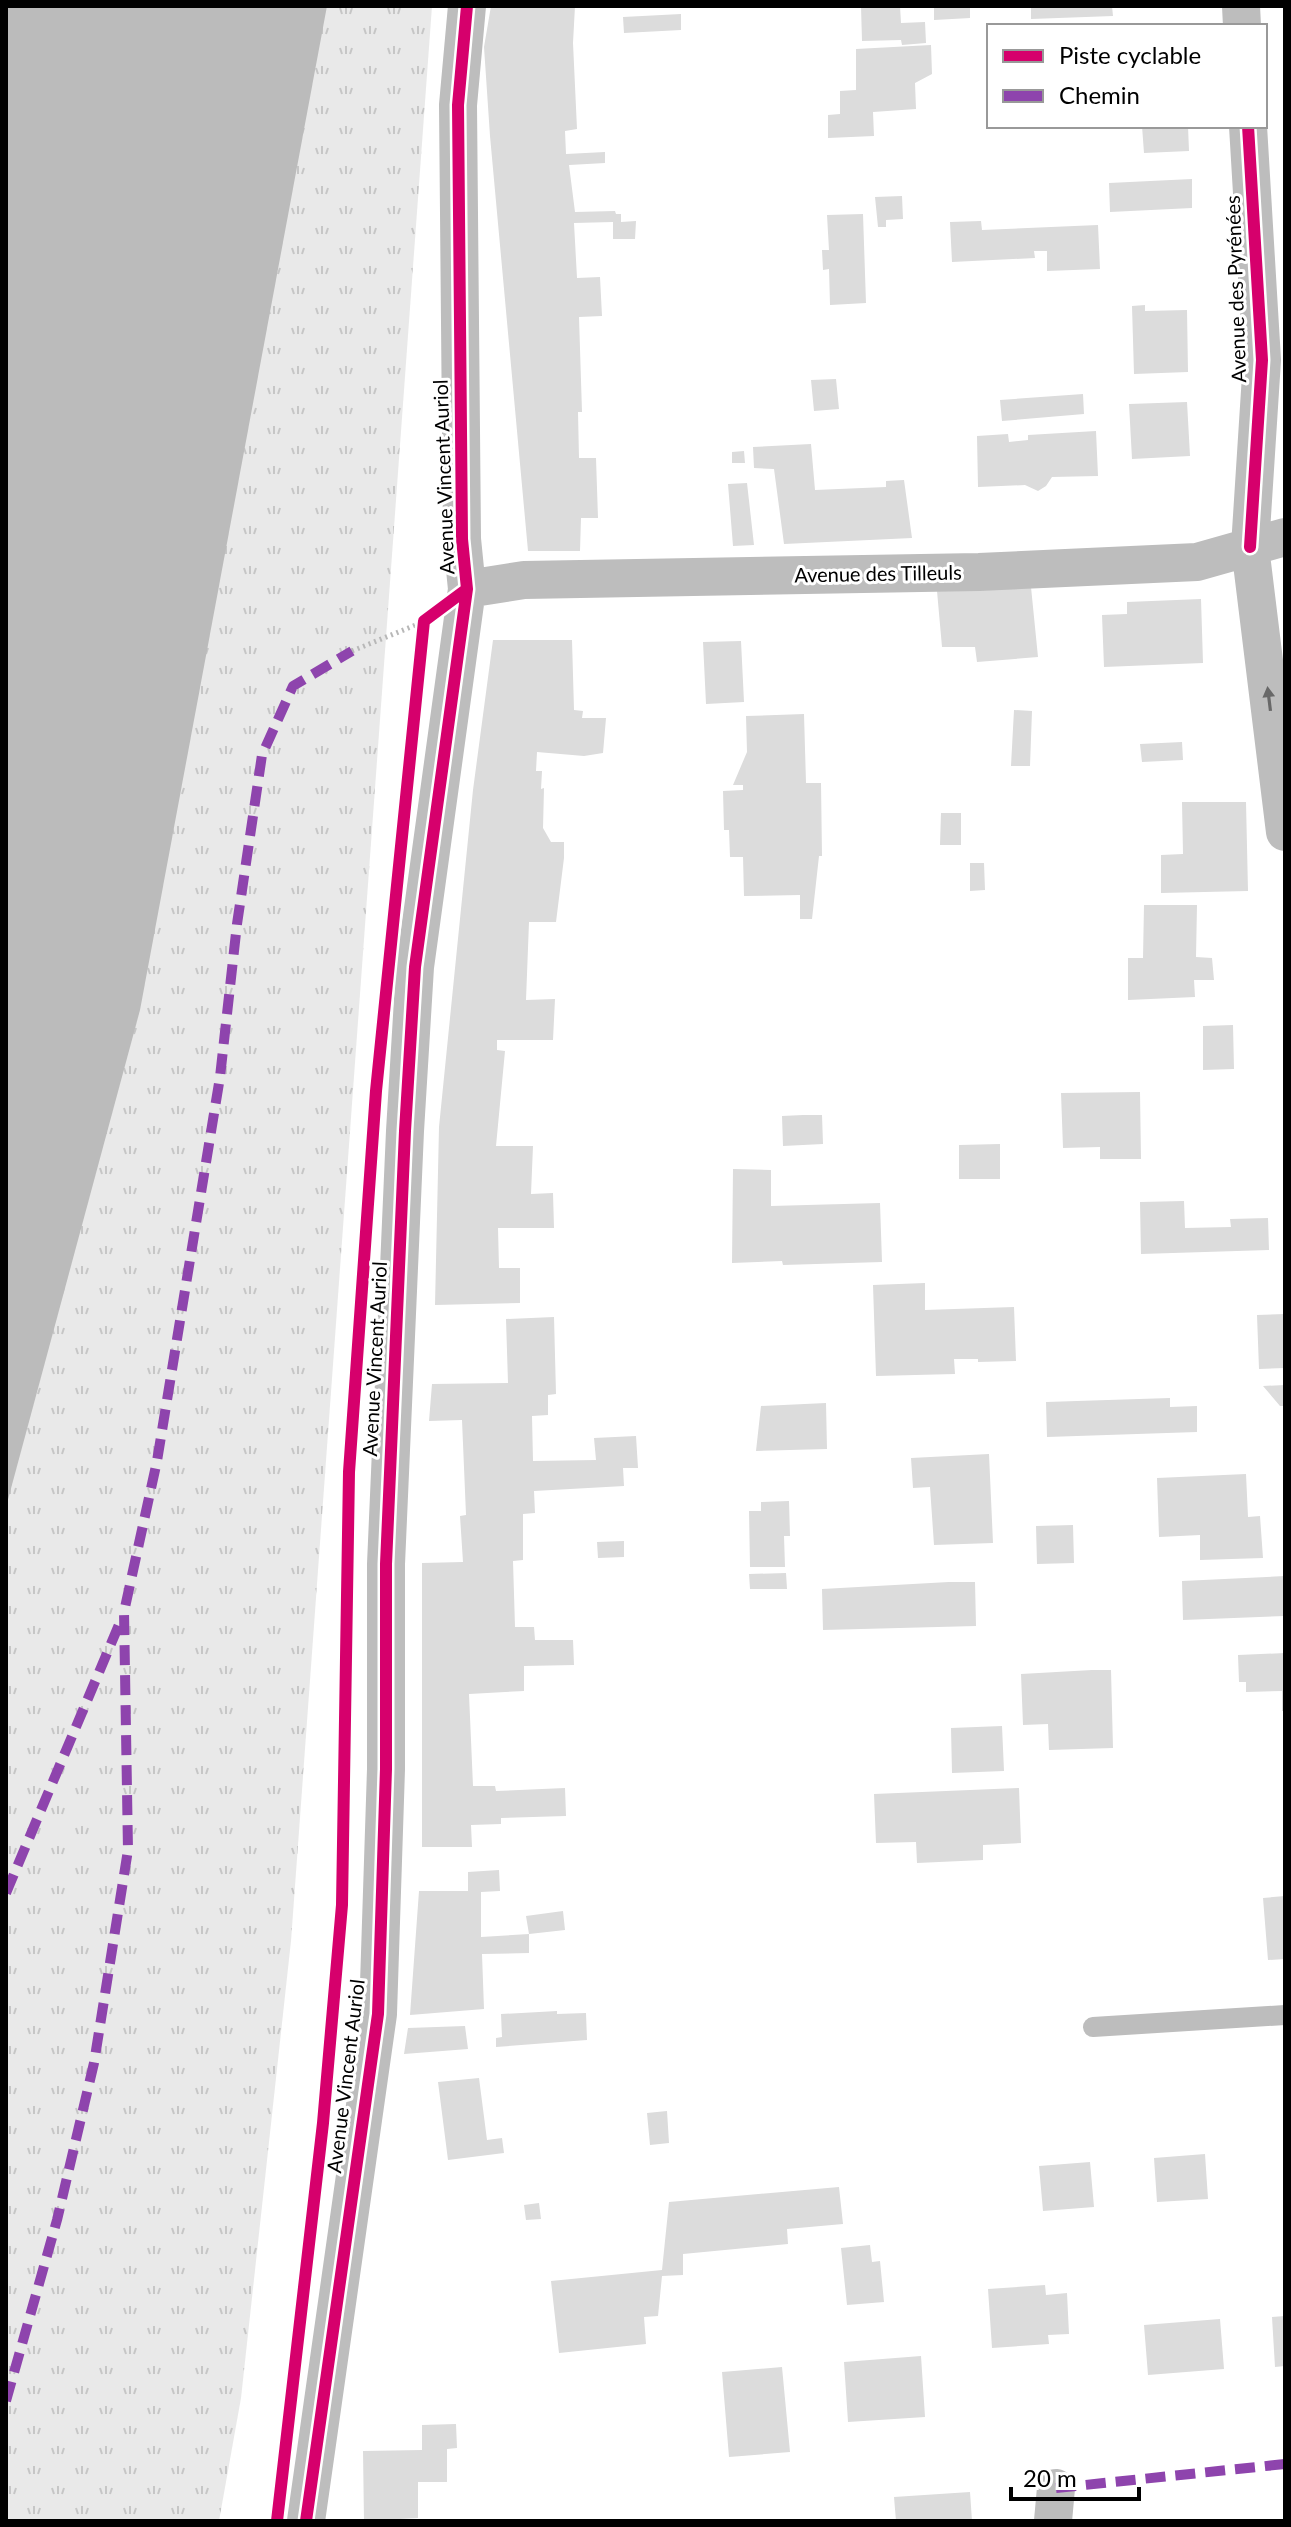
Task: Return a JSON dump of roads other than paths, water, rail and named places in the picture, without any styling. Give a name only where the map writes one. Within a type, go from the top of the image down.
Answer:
[{"type":"street","name":"Avenue Vincent Auriol","points":[[306,2521],[378,2014],[386,1769],[386,1564],[414,982],[467,589],[462,539],[458,105],[467,6]]},
{"type":"street","name":"Avenue des Pyrénées","points":[[1248,128],[1262,360],[1267,542],[1285,832]]},
{"type":"street","name":"Avenue des Tilleuls","points":[[467,589],[524,580],[979,572],[1197,562],[1267,542]]},
{"type":"lane","points":[[1093,2027],[1285,2015]]}]
